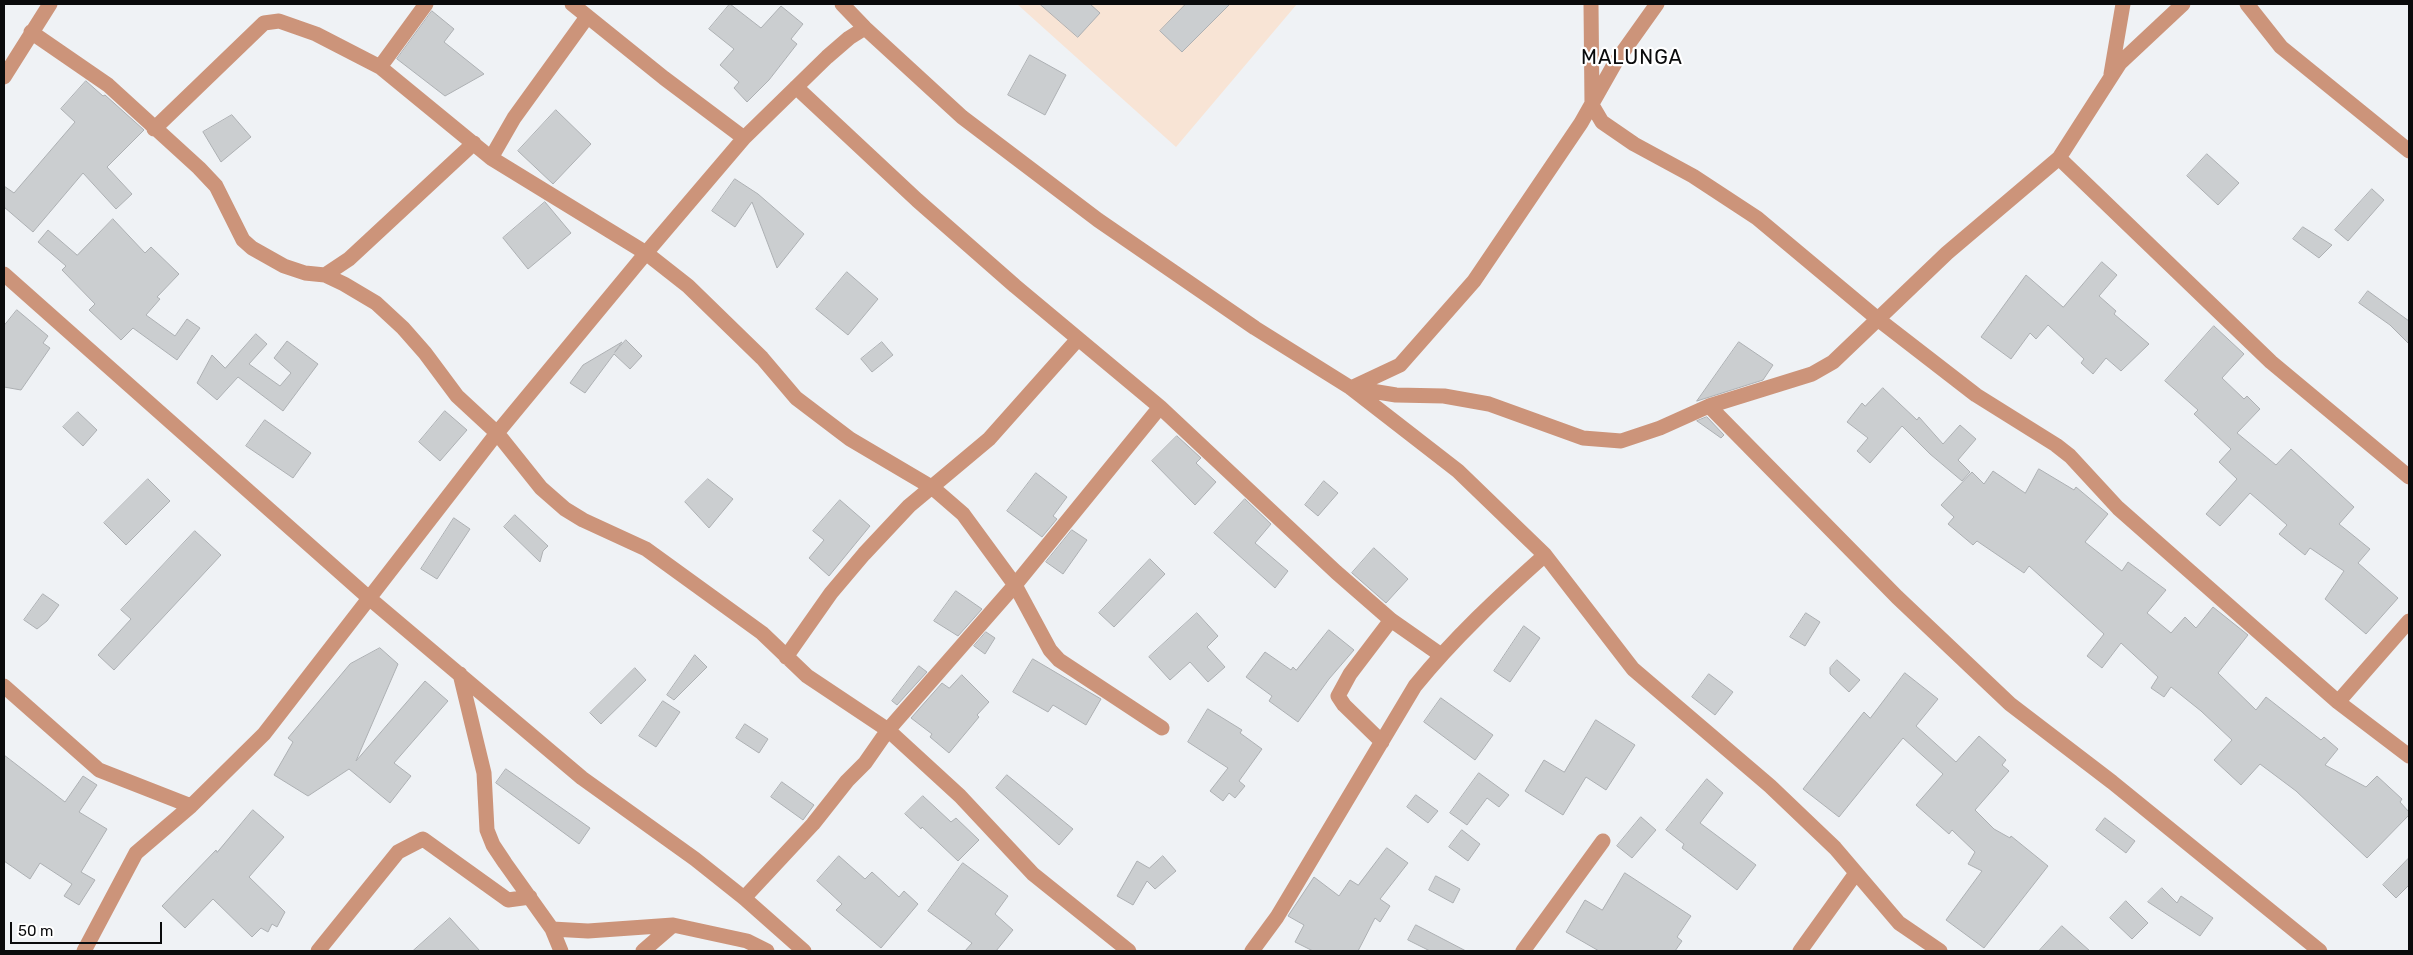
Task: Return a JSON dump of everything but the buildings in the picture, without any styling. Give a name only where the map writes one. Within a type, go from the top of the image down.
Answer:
[{"type":"street","points":[[4,77],[50,4]]},
{"type":"street","points":[[380,67],[426,4]]},
{"type":"street","points":[[572,4],[744,138]]},
{"type":"street","points":[[842,4],[865,28],[962,117],[1098,220],[1256,328],[1352,388],[1458,471],[1546,555],[1633,669],[1770,786],[1835,848],[1899,923],[1940,951]]},
{"type":"street","points":[[1591,4],[1592,105],[1602,122],[1617,134],[1692,176],[1757,218],[1878,320],[1976,395],[2050,441],[2070,456],[2118,508],[2338,702],[2409,756]]},
{"type":"street","points":[[1352,388],[1400,365],[1474,281],[1592,105],[1615,63],[1657,4]]},
{"type":"street","points":[[2111,76],[2123,4]]},
{"type":"street","points":[[1352,388],[1396,396],[1444,396],[1489,404],[1583,438],[1610,441],[1631,439],[1709,406],[1812,374],[1833,362],[1947,253],[2059,158],[2120,63],[2182,4]]},
{"type":"street","points":[[2247,4],[2281,47],[2409,151]]},
{"type":"street","points":[[491,158],[514,118],[587,16]]},
{"type":"street","points":[[154,129],[174,111],[196,86],[264,24],[271,21],[279,21],[316,34],[380,67],[491,158],[646,253],[695,292],[762,358],[796,398],[850,439],[933,488],[963,514],[1015,585],[1034,617],[1050,650],[1059,660],[1162,728]]},
{"type":"street","points":[[84,951],[136,853],[191,806],[264,734],[496,433],[744,138],[849,38],[865,28]]},
{"type":"street","points":[[31,32],[108,85],[154,129],[199,168],[216,186],[243,240],[252,248],[284,266],[305,273],[325,276],[344,284],[376,303],[403,328],[425,353],[457,396],[496,433],[542,488],[565,509],[583,520],[646,549],[762,633],[807,676],[888,730],[960,796],[1033,874],[1130,951]]},
{"type":"street","points":[[796,87],[917,200],[1160,407],[1336,572],[1391,620],[1441,655]]},
{"type":"street","points":[[325,276],[349,258],[474,143]]},
{"type":"street","points":[[2059,158],[2271,362],[2409,477]]},
{"type":"street","points":[[4,274],[369,598],[582,778],[694,858],[744,898],[804,951]]},
{"type":"street","points":[[786,657],[831,593],[908,506],[933,488],[989,439],[1078,339]]},
{"type":"street","points":[[1709,406],[1897,598],[2010,704],[2112,782],[2320,951]]},
{"type":"street","points":[[744,898],[813,824],[847,781],[865,763],[888,730],[1015,585],[1160,407]]},
{"type":"street","points":[[1252,951],[1277,917],[1415,686],[1441,655],[1493,602],[1546,555]]},
{"type":"street","points":[[1382,742],[1344,705],[1338,696],[1350,674],[1391,620]]},
{"type":"street","points":[[2338,702],[2409,621]]},
{"type":"street","points":[[460,674],[484,773],[487,830],[493,845],[504,863],[552,928],[561,951]]},
{"type":"street","points":[[4,686],[99,770],[191,806]]},
{"type":"street","points":[[318,951],[398,852],[422,840],[508,900],[530,897]]},
{"type":"street","points":[[1523,951],[1603,841]]},
{"type":"street","points":[[1800,951],[1856,873]]},
{"type":"street","points":[[552,928],[588,931],[673,924],[747,941],[767,951]]},
{"type":"street","points":[[643,951],[673,924]]},
{"type":"shaded area","points":[[1017,4],[1297,4],[1176,147]]},
{"type":"district","name":"MALUNGA","points":[[1632,58]]}]
